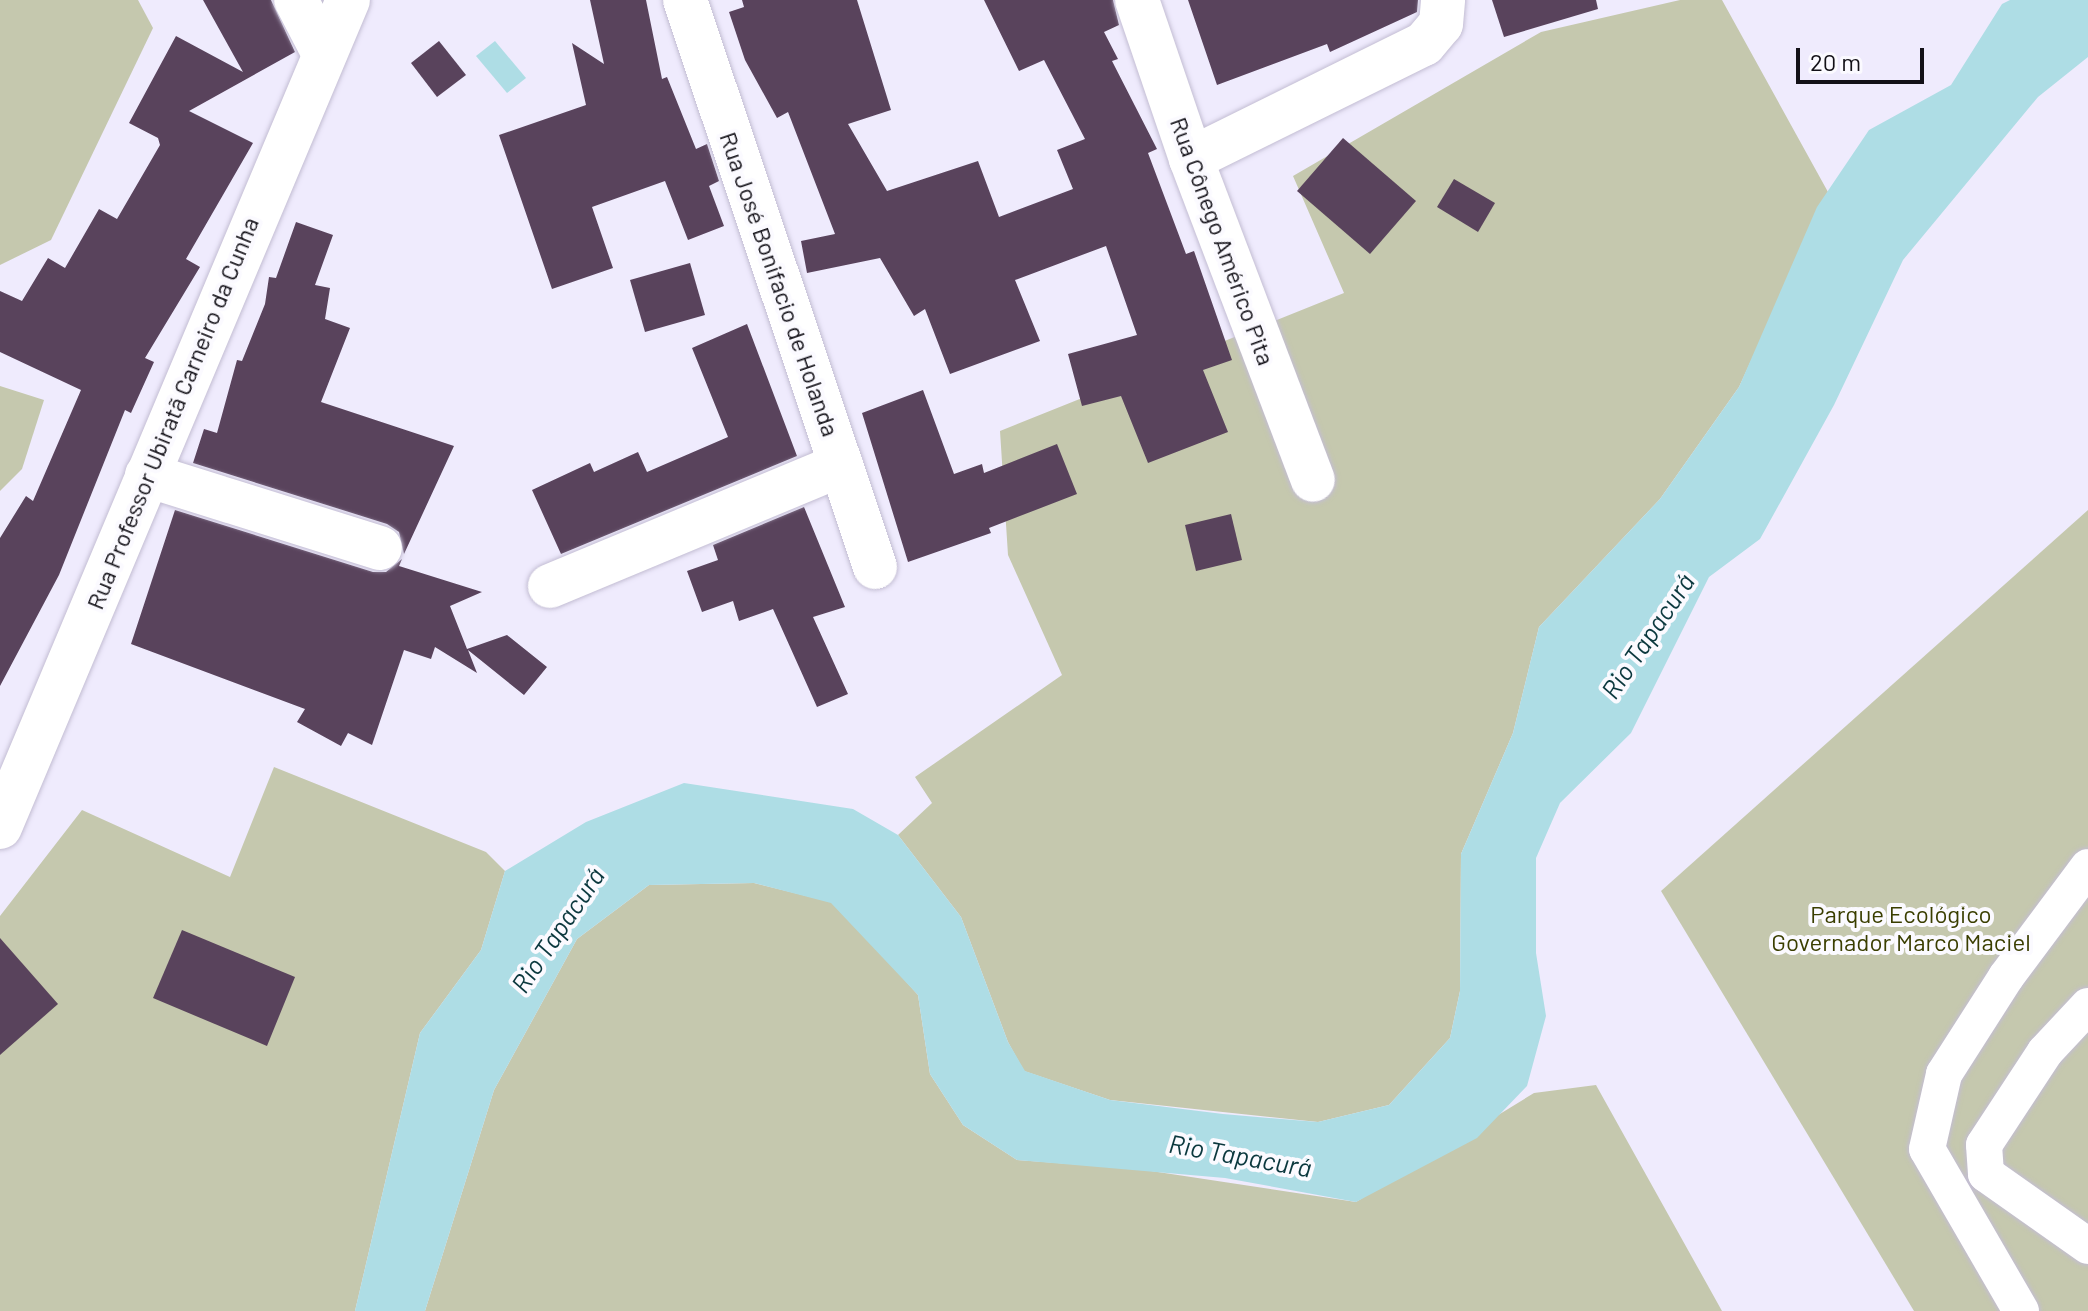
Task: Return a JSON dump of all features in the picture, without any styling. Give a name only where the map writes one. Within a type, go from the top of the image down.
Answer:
[{"type":"street","points":[[296,0],[323,52]]},
{"type":"street","name":"Rua Professor Ubiratã Carneiro da Cunha","points":[[0,827],[323,52],[348,0]]},
{"type":"street","name":"Rua José Bonifacio de Holanda","points":[[685,0],[875,567]]},
{"type":"street","name":"Rua Cônego Américo Pita","points":[[1137,0],[1191,159],[1313,480]]},
{"type":"street","points":[[1191,159],[1424,44],[1442,12]]},
{"type":"street","points":[[550,586],[841,465]]},
{"type":"street","points":[[147,475],[380,548]]},
{"type":"street","points":[[2021,1311],[1927,1149],[1944,1074],[2006,977],[2088,867]]},
{"type":"street","points":[[2088,1006],[2045,1052],[1984,1145],[1986,1174],[2088,1246]]},
{"type":"green space","points":[[0,0],[138,0],[153,28],[51,240],[0,265]]},
{"type":"green space","points":[[1680,0],[1722,0],[1828,192],[1739,387],[1660,499],[1539,627],[1513,733],[1461,854],[1460,991],[1450,1038],[1389,1105],[1318,1122],[1110,1100],[1024,1071],[1008,1042],[961,917],[898,835],[932,803],[915,777],[1062,675],[1008,555],[1000,431],[1344,293],[1293,176],[1541,32]]},
{"type":"green space","points":[[0,386],[44,400],[22,469],[0,491]]},
{"type":"green space","name":"Parque Ecológico Governador Marco Maciel","points":[[2088,510],[2088,1311],[1914,1311],[1661,891]]},
{"type":"green space","points":[[274,767],[486,852],[505,871],[481,950],[420,1033],[355,1311],[0,1311],[0,916],[82,810],[230,877]]},
{"type":"green space","points":[[754,883],[831,902],[866,937],[918,995],[930,1074],[963,1125],[1017,1160],[1138,1169],[1356,1202],[1534,1093],[1596,1085],[1722,1311],[425,1311],[494,1090],[577,939],[649,885]]},
{"type":"water","name":"Rio Tapacurá","points":[[2010,0],[2088,0],[2088,57],[2038,97],[1903,260],[1834,405],[1760,539],[1709,577],[1631,733],[1560,803],[1536,858],[1536,953],[1546,1016],[1527,1086],[1477,1138],[1356,1202],[1225,1178],[1017,1160],[963,1125],[930,1074],[918,995],[831,903],[754,883],[649,885],[577,939],[494,1090],[425,1311],[355,1311],[420,1033],[481,950],[505,871],[586,822],[684,783],[853,809],[898,835],[961,917],[1008,1042],[1025,1071],[1110,1100],[1223,1114],[1318,1122],[1389,1105],[1450,1038],[1460,991],[1461,854],[1513,733],[1539,627],[1660,499],[1739,387],[1817,207],[1869,130],[1951,85],[2002,4]]},
{"type":"water","points":[[495,41],[526,78],[507,93],[476,56]]},
{"type":"building","points":[[203,0],[271,0],[295,52],[189,111],[253,143],[186,259],[200,267],[145,358],[154,362],[131,413],[125,410],[59,575],[0,686],[0,538],[26,496],[33,501],[81,390],[0,352],[0,291],[22,301],[48,258],[65,268],[99,209],[117,219],[160,145],[158,138],[129,123],[176,36],[243,72]]},
{"type":"building","points":[[590,0],[646,0],[662,79],[667,77],[696,149],[707,144],[719,181],[709,186],[724,226],[688,240],[665,181],[592,207],[613,268],[552,289],[499,135],[586,105],[572,43],[604,64]]},
{"type":"building","points":[[742,0],[857,0],[891,110],[848,124],[887,191],[978,161],[999,217],[1073,189],[1057,150],[1085,139],[1044,60],[1019,71],[984,0],[1113,0],[1119,25],[1104,32],[1118,59],[1112,61],[1157,149],[1148,153],[1186,254],[1194,251],[1232,360],[1203,370],[1228,432],[1148,463],[1121,396],[1082,406],[1068,354],[1137,335],[1106,246],[1015,280],[1040,341],[950,374],[925,309],[914,316],[880,258],[807,273],[801,241],[835,234],[788,112],[777,118],[745,60],[729,12],[744,7]]},
{"type":"building","points":[[1188,0],[1418,0],[1417,12],[1330,52],[1327,44],[1217,85]]},
{"type":"building","points":[[1492,0],[1596,0],[1598,9],[1504,37]]},
{"type":"building","points":[[439,41],[466,75],[437,97],[411,63]]},
{"type":"building","points":[[1343,138],[1416,201],[1370,254],[1297,191]]},
{"type":"building","points":[[1454,179],[1495,203],[1478,232],[1437,207]]},
{"type":"building","points":[[296,222],[333,235],[315,285],[330,288],[325,319],[350,328],[321,402],[454,446],[404,554],[399,532],[387,524],[193,463],[204,429],[217,433],[237,360],[242,361],[265,304],[269,277],[276,278]]},
{"type":"building","points":[[690,263],[705,315],[645,332],[630,280]]},
{"type":"building","points":[[747,324],[797,456],[561,554],[532,490],[590,463],[594,472],[638,452],[647,472],[728,437],[692,348]]},
{"type":"building","points":[[923,390],[954,474],[982,464],[984,473],[1057,444],[1077,494],[989,528],[991,533],[908,562],[862,413]]},
{"type":"building","points":[[804,507],[845,607],[813,617],[848,694],[817,707],[773,609],[739,621],[733,601],[702,612],[687,571],[718,560],[713,545]]},
{"type":"building","points":[[175,510],[373,572],[386,572],[402,559],[399,566],[482,592],[450,606],[467,649],[507,635],[547,667],[524,695],[468,650],[477,673],[435,647],[431,659],[404,650],[372,745],[348,733],[341,746],[297,722],[305,709],[131,644]]},
{"type":"building","points":[[1231,514],[1242,560],[1196,571],[1185,525]]},
{"type":"building","points":[[182,930],[295,977],[267,1046],[153,998]]},
{"type":"building","points":[[0,938],[58,1004],[0,1055]]}]
